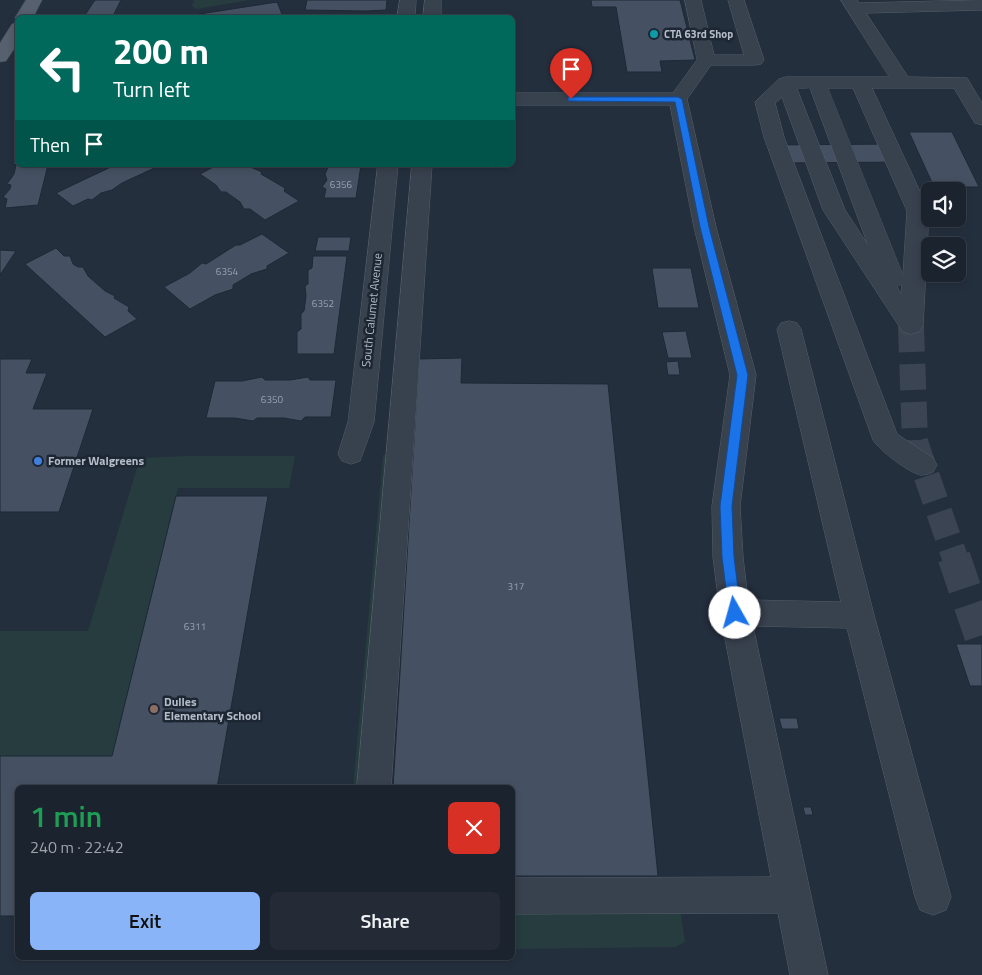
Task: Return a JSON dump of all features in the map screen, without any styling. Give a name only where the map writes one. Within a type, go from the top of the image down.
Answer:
[{"type":"main road","points":[[26,15],[34,0]]},
{"type":"main road","points":[[0,57],[15,33]]},
{"type":"lane","points":[[406,15],[408,0]]},
{"type":"lane","points":[[432,15],[433,0]]},
{"type":"lane","points":[[693,0],[706,60],[678,99],[705,227],[742,375],[726,506],[728,557],[735,613],[809,975]]},
{"type":"lane","points":[[706,60],[756,60],[736,0]]},
{"type":"lane","points":[[851,4],[982,5]]},
{"type":"lane","points":[[851,4],[902,82]]},
{"type":"lane","points":[[960,82],[982,119]]},
{"type":"lane","points":[[923,465],[886,440],[774,137],[765,102],[816,84],[982,82]]},
{"type":"lane","points":[[816,84],[816,210],[911,326]]},
{"type":"lane","points":[[816,84],[850,210],[911,326]]},
{"type":"lane","points":[[816,84],[883,210],[911,326]]},
{"type":"lane","points":[[816,84],[918,210],[911,326]]},
{"type":"lane","points":[[515,99],[678,99]]},
{"type":"lane","name":"South Calumet Avenue","points":[[351,454],[361,422],[388,167]]},
{"type":"lane","points":[[374,785],[422,167]]},
{"type":"lane","points":[[789,329],[859,615],[934,897]]},
{"type":"lane","points":[[735,613],[859,615]]},
{"type":"lane","points":[[515,896],[792,895]]},
{"type":"green space","points":[[194,0],[250,0],[196,9],[192,6]]},
{"type":"green space","points":[[383,455],[392,455],[364,785],[353,785]]},
{"type":"green space","points":[[295,456],[289,488],[178,488],[112,756],[0,756],[0,631],[88,631],[140,458]]},
{"type":"green space","points":[[680,908],[685,942],[675,947],[515,949],[515,909]]},
{"type":"building","points":[[95,0],[121,0],[114,15],[85,15]]},
{"type":"building","points":[[307,0],[387,0],[386,10],[366,11],[305,10]]},
{"type":"building","name":"CTA 63rd Shop","points":[[591,0],[680,0],[695,60],[660,61],[662,72],[627,72],[616,7],[592,7]]},
{"type":"building","points":[[277,2],[282,14],[278,15],[193,15]]},
{"type":"building","points":[[909,132],[952,132],[979,187],[966,187],[966,182],[932,182]]},
{"type":"building","points":[[898,144],[907,162],[775,163],[770,145]]},
{"type":"building","points":[[16,167],[48,167],[38,205],[5,208],[7,199],[3,197],[10,189],[11,185],[7,184],[14,174]]},
{"type":"building","points":[[111,167],[157,167],[122,183],[112,190],[101,193],[92,200],[88,199],[73,206],[56,193]]},
{"type":"building","points":[[213,167],[251,167],[262,172],[261,174],[285,188],[284,191],[299,201],[265,220],[250,209],[244,209],[240,202],[226,192],[221,192],[216,185],[200,174]]},
{"type":"building","points":[[328,167],[361,167],[356,198],[324,198],[326,189],[322,187],[327,180],[325,174]]},
{"type":"building","points":[[262,234],[289,253],[267,266],[267,269],[251,274],[233,285],[233,289],[215,295],[190,309],[164,287],[190,273],[202,263],[206,264],[236,245],[240,245]]},
{"type":"building","points":[[318,237],[351,237],[349,251],[315,251]]},
{"type":"building","points":[[56,248],[64,256],[70,256],[73,264],[83,267],[88,276],[105,291],[129,307],[128,311],[137,319],[105,337],[25,264]]},
{"type":"building","points":[[0,250],[16,251],[0,275]]},
{"type":"building","points":[[313,256],[347,256],[334,354],[297,354],[297,332],[301,329],[301,314],[304,311],[306,296],[305,286],[308,284],[308,270],[312,268]]},
{"type":"building","points":[[652,268],[691,268],[699,308],[658,308]]},
{"type":"building","points":[[686,331],[692,358],[668,358],[662,332]]},
{"type":"building","points":[[462,358],[461,383],[608,384],[658,876],[515,876],[515,785],[393,785],[419,359]]},
{"type":"building","name":"Former Walgreens","points":[[0,359],[32,359],[26,373],[47,373],[33,409],[93,409],[59,512],[0,512]]},
{"type":"building","points":[[678,361],[680,375],[668,375],[666,362]]},
{"type":"building","points":[[262,377],[265,380],[290,380],[308,377],[310,380],[336,380],[331,417],[305,417],[301,421],[284,418],[257,418],[253,421],[235,418],[206,418],[215,381],[242,381]]},
{"type":"building","points":[[176,496],[268,496],[218,785],[15,785],[15,916],[0,916],[0,756],[112,756]]},
{"type":"building","points":[[956,644],[982,644],[982,686],[970,686]]},
{"type":"building","points":[[779,718],[797,718],[799,729],[782,729]]},
{"type":"building","points":[[803,807],[811,807],[813,815],[805,815]]},
{"type":"tunnel","points":[[911,326],[915,442],[955,558]]},
{"type":"tunnel","points":[[954,557],[982,639]]},
{"type":"place","name":"CTA 63rd Shop","points":[[654,34]]},
{"type":"place","name":"Former Walgreens","points":[[38,461]]},
{"type":"place","name":"Dulles Elementary School","points":[[154,709]]},
{"type":"route","points":[[571,99],[678,99],[705,227],[742,375],[726,506],[728,557],[735,613]]}]
